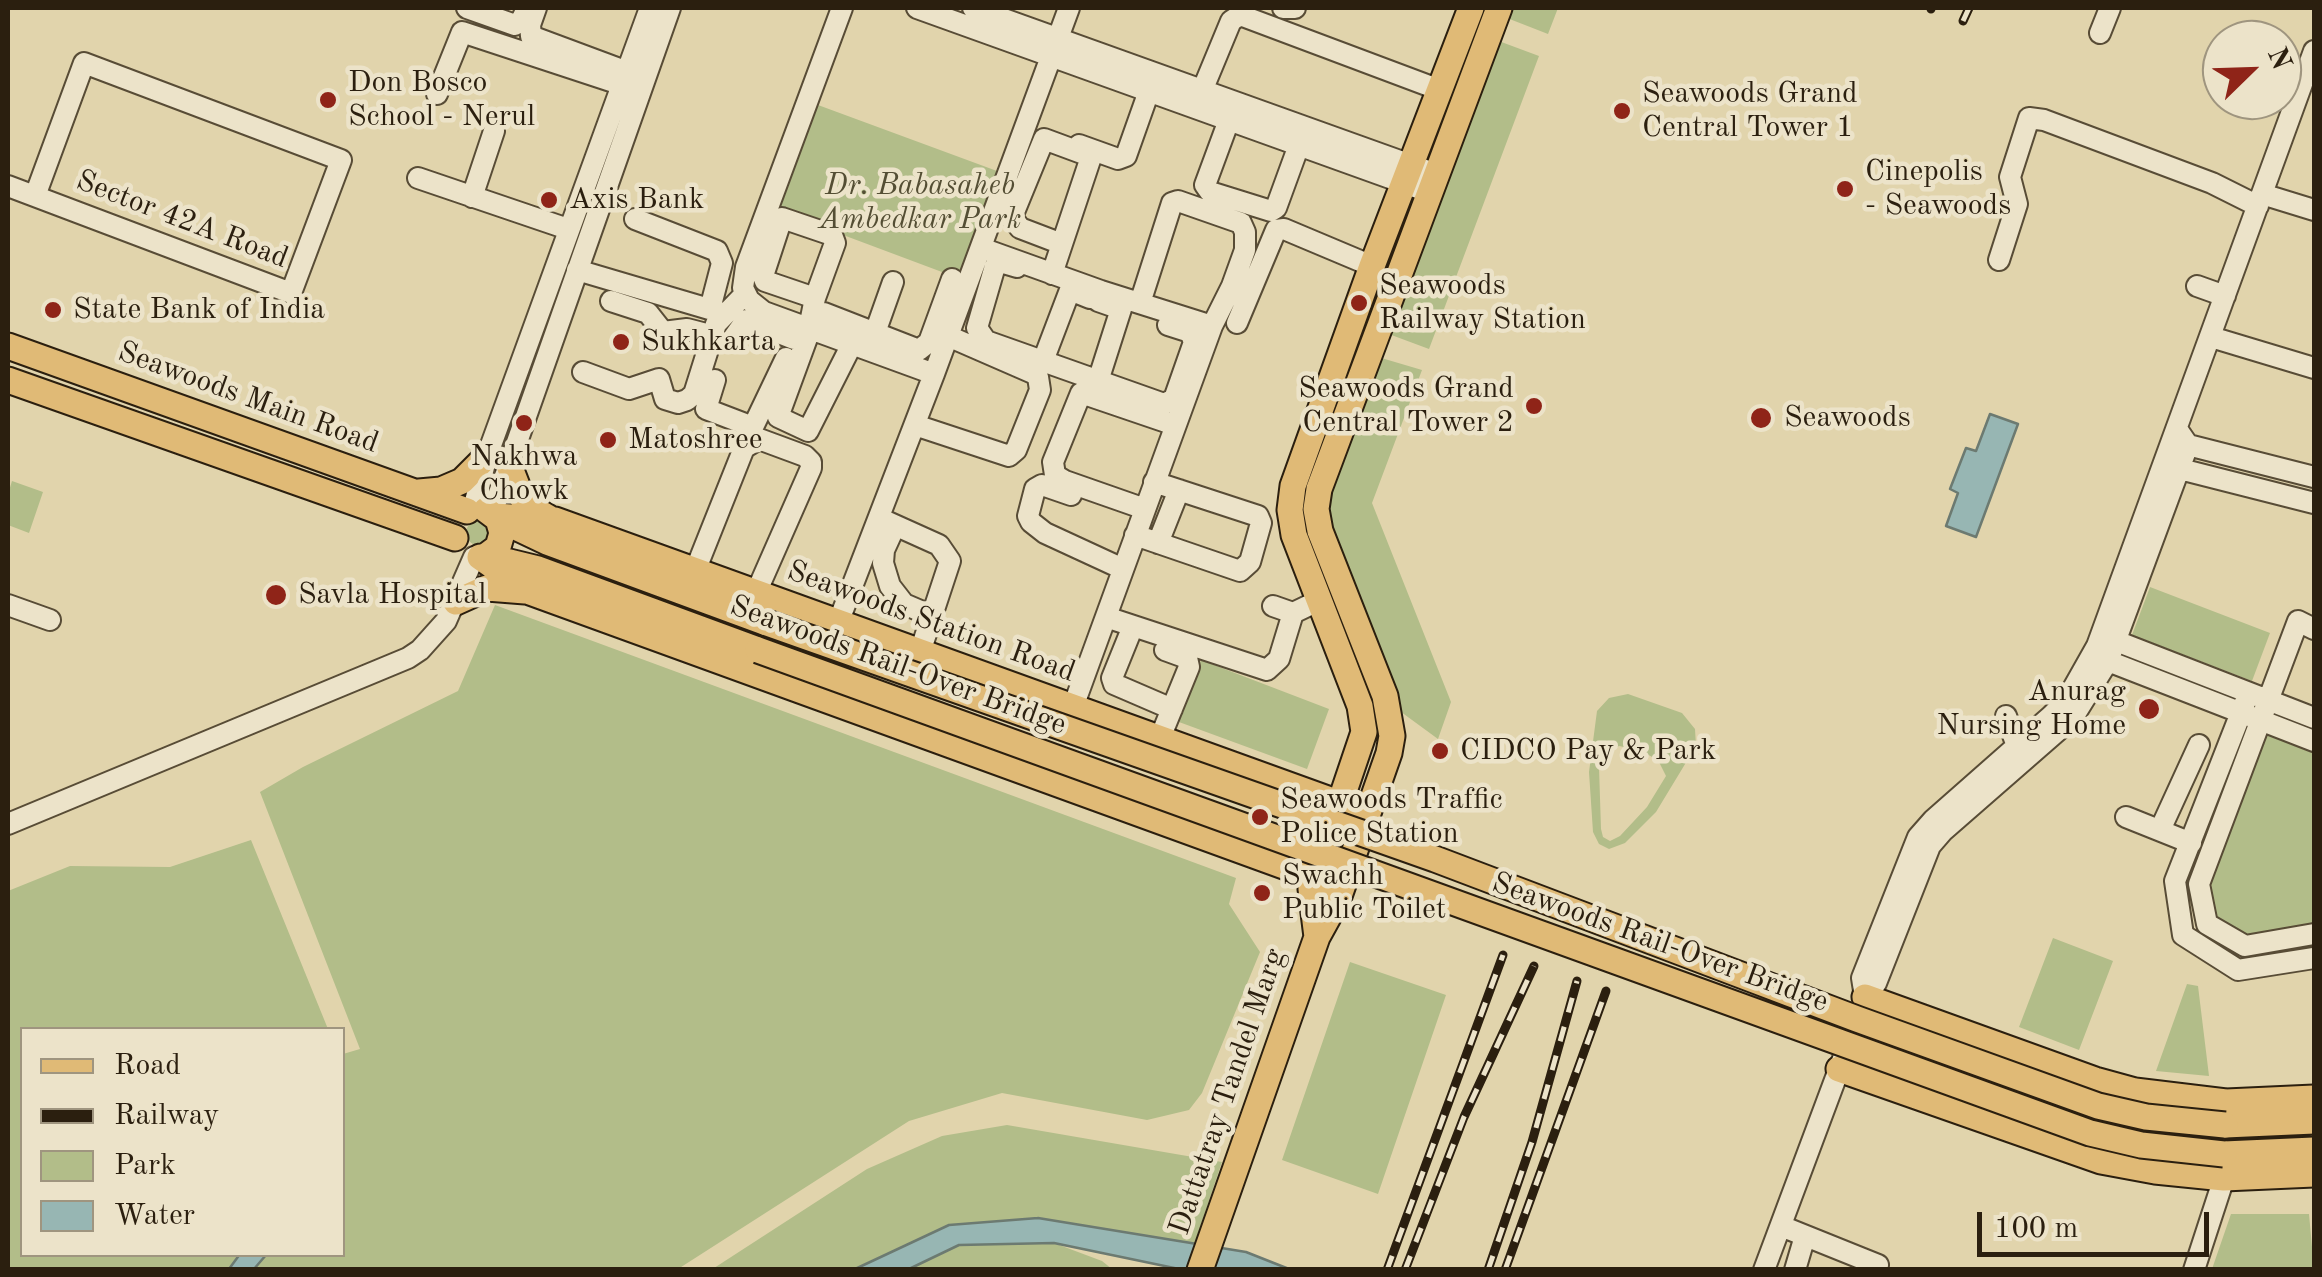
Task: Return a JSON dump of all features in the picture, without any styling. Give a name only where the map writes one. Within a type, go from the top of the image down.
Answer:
[{"type":"main road","points":[[1317,937],[1342,887],[1392,736],[1384,696],[1326,549],[1316,509],[1324,471],[1420,179],[1440,90],[1471,8]]},
{"type":"main road","points":[[1317,937],[1312,889],[1364,732],[1363,715],[1294,535],[1292,486],[1372,266],[1420,179],[1499,8]]},
{"type":"main road","name":"Seawoods Main Road","points":[[8,346],[414,493],[485,513]]},
{"type":"main road","name":"Seawoods Main Road","points":[[8,380],[455,538]]},
{"type":"main road","points":[[414,493],[441,490],[498,460],[521,496],[536,511],[555,520]]},
{"type":"main road","points":[[480,556],[501,540],[485,513],[456,522],[455,538],[462,550],[480,556],[530,592]]},
{"type":"main road","name":"Seawoods Station Road","points":[[485,513],[555,520],[1368,814]]},
{"type":"main road","name":"Seawoods Rail-Over Bridge","points":[[485,513],[547,542],[1435,859],[2098,1106],[2146,1117],[2225,1125],[2314,1121]]},
{"type":"main road","name":"Seawoods Rail-Over Bridge","points":[[480,556],[538,569],[2090,1134],[2224,1166],[2314,1150]]},
{"type":"main road","points":[[456,602],[487,588],[530,592],[1342,887]]},
{"type":"main road","name":"Dattatray Tandel Marg","points":[[1200,1270],[1317,937]]},
{"type":"main road","points":[[1865,997],[2135,1091],[2226,1102],[2314,1098]]},
{"type":"main road","points":[[1840,1069],[2101,1162],[2155,1171],[2224,1166],[2314,1174]]},
{"type":"street","points":[[468,8],[514,25],[527,8]]},
{"type":"street","points":[[536,8],[531,36],[623,77]]},
{"type":"street","points":[[485,513],[568,230],[650,8]]},
{"type":"street","points":[[498,460],[578,270],[670,8]]},
{"type":"street","points":[[810,322],[763,276],[774,214],[842,8]]},
{"type":"street","points":[[917,8],[1202,90],[1420,179]]},
{"type":"street","points":[[973,8],[1149,91],[1299,145],[1420,179]]},
{"type":"street","points":[[1062,244],[1014,224],[1012,217],[1025,126],[1069,8]]},
{"type":"street","points":[[1283,8],[1295,8]]},
{"type":"street","points":[[2100,33],[2110,8]]},
{"type":"street","points":[[1202,90],[1232,21],[1240,15],[1440,90]]},
{"type":"street","points":[[437,94],[462,32],[623,77]]},
{"type":"street","points":[[1764,1270],[1865,997],[1876,983],[1930,846],[1943,830],[2078,711],[2107,650],[2178,449],[2210,337],[2314,51]]},
{"type":"street","name":"Sector 42A Road","points":[[8,186],[292,293],[341,160],[84,63],[35,196]]},
{"type":"street","points":[[1025,126],[1122,159],[1149,91]]},
{"type":"street","points":[[2000,260],[2017,204],[2010,177],[2029,118],[2044,120],[2260,200],[2314,210]]},
{"type":"street","points":[[1229,120],[1205,185],[1210,192],[1271,211],[1276,208],[1299,145]]},
{"type":"street","points":[[472,196],[494,132]]},
{"type":"street","points":[[932,616],[904,604],[890,586],[883,564],[887,522],[914,425],[980,248],[1020,169],[1044,139],[1090,156],[1052,274]]},
{"type":"street","points":[[418,178],[568,230]]},
{"type":"street","points":[[1098,381],[1172,203],[1178,201],[1242,224],[1245,250],[1228,318]]},
{"type":"street","points":[[774,214],[744,274],[746,294],[764,312],[810,322],[865,342],[934,374]]},
{"type":"street","points":[[774,214],[834,238],[836,243],[778,417],[808,431],[865,342],[893,282]]},
{"type":"street","points":[[583,372],[629,388],[659,379],[665,399],[678,403],[694,394],[720,338],[722,263],[717,250],[635,219]]},
{"type":"street","points":[[1073,707],[1175,425],[1276,230],[1284,229],[1372,266]]},
{"type":"street","points":[[714,380],[706,409],[753,426],[822,305],[847,243]]},
{"type":"street","points":[[980,248],[1099,296]]},
{"type":"street","points":[[1000,262],[1070,290],[1099,296],[1190,332],[1194,342],[1174,399],[1169,403],[986,341],[978,334],[995,266],[1000,262]]},
{"type":"street","points":[[578,270],[718,311],[746,294]]},
{"type":"street","points":[[865,342],[924,348],[952,279]]},
{"type":"street","points":[[2197,286],[2225,296]]},
{"type":"street","points":[[1043,361],[1070,290]]},
{"type":"street","points":[[610,301],[648,314],[663,332],[687,329],[720,338],[746,320],[810,322]]},
{"type":"street","points":[[1131,306],[1228,318]]},
{"type":"street","points":[[914,425],[1009,456],[1016,450],[1040,390],[1034,372],[948,336]]},
{"type":"street","points":[[2210,337],[2314,368]]},
{"type":"street","points":[[1154,482],[1258,516],[1261,523],[1250,562],[1240,571],[1158,543],[1140,521],[1055,475],[1052,462],[1081,393],[1175,425]]},
{"type":"street","points":[[696,571],[744,448],[759,440],[805,456],[811,462],[756,593]]},
{"type":"street","points":[[2178,449],[2314,478]]},
{"type":"street","points":[[2178,449],[2314,503]]},
{"type":"street","points":[[1123,569],[1038,529],[1028,516],[1035,489],[1048,487],[1140,521]]},
{"type":"street","points":[[1158,543],[1180,490]]},
{"type":"street","points":[[887,522],[939,545],[950,561],[920,652]]},
{"type":"street","points":[[838,622],[887,522]]},
{"type":"street","points":[[8,824],[408,658],[430,640],[480,556]]},
{"type":"street","points":[[1104,621],[1266,670],[1279,659],[1283,609],[1318,601]]},
{"type":"street","points":[[8,605],[50,620]]},
{"type":"street","points":[[1104,621],[1128,636],[1190,662],[1160,738]]},
{"type":"street","points":[[2314,629],[2298,621],[2190,843],[2176,882],[2183,935],[2238,970],[2314,958]]},
{"type":"street","points":[[1128,636],[1112,678],[1114,684],[1172,708]]},
{"type":"street","points":[[2107,650],[2255,707],[2314,741]]},
{"type":"street","points":[[1865,997],[1862,978],[1900,856],[1933,820],[2066,701],[2107,650]]},
{"type":"street","points":[[2255,707],[2314,718]]},
{"type":"street","points":[[2255,707],[2199,884],[2207,924],[2244,946],[2314,934]]},
{"type":"street","points":[[2006,717],[2007,726],[2022,741]]},
{"type":"street","points":[[2160,830],[2199,745]]},
{"type":"street","points":[[2126,817],[2190,843]]},
{"type":"street","points":[[2216,956],[2228,936]]},
{"type":"street","points":[[2194,1270],[2224,1166]]},
{"type":"street","points":[[1781,1226],[1878,1265]]},
{"type":"street","points":[[1795,1270],[1806,1236]]},
{"type":"green space","points":[[1510,8],[1558,8],[1548,34],[1507,18]]},
{"type":"green space","points":[[1496,40],[1539,56],[1429,349],[1386,333]]},
{"type":"green space","name":"Dr. Babasaheb Ambedkar Park","points":[[818,105],[997,171],[958,278],[779,211]]},
{"type":"green space","points":[[1378,357],[1422,370],[1372,503],[1451,702],[1438,739],[1397,709],[1328,530],[1327,491]]},
{"type":"green space","points":[[12,481],[43,492],[29,533],[8,525]]},
{"type":"green space","points":[[478,521],[490,533],[478,545],[466,533]]},
{"type":"green space","points":[[2150,587],[2270,633],[2252,681],[2132,635]]},
{"type":"green space","points":[[495,605],[1236,878],[1229,904],[1260,952],[1202,1093],[1189,1110],[1147,1120],[1002,1093],[909,1121],[678,1269],[254,1269],[264,1257],[345,1257],[345,1053],[360,1049],[260,792],[458,691]]},
{"type":"green space","points":[[1201,660],[1329,709],[1307,769],[1179,722]]},
{"type":"green space","points":[[1628,694],[1682,713],[1695,729],[1696,746],[1656,812],[1625,843],[1609,849],[1599,844],[1593,832],[1589,772],[1597,711],[1609,698]],"holes":[[[1619,746],[1658,760],[1666,776],[1647,807],[1620,836],[1610,841],[1603,837],[1601,829],[1599,767],[1603,754]]]},
{"type":"green space","points":[[2265,730],[2314,749],[2314,927],[2246,938],[2215,921],[2207,883]]},
{"type":"green space","points":[[251,840],[327,1027],[20,1027],[20,1257],[238,1257],[229,1269],[8,1270],[8,891],[70,866],[170,867]]},
{"type":"green space","points":[[2053,938],[2113,961],[2079,1050],[2019,1027]]},
{"type":"green space","points":[[1350,962],[1446,995],[1378,1194],[1282,1160]]},
{"type":"green space","points":[[2187,984],[2198,986],[2209,1076],[2156,1071]]},
{"type":"green space","points":[[1007,1125],[1222,1162],[1194,1245],[1038,1218],[949,1225],[853,1269],[711,1270],[867,1169],[942,1136]]},
{"type":"green space","points":[[2231,1214],[2309,1214],[2314,1269],[2212,1269]]},
{"type":"green space","points":[[1054,1243],[1102,1261],[1112,1269],[909,1270],[959,1245]]},
{"type":"water","points":[[1990,414],[2018,424],[1976,537],[1946,526],[1958,493],[1950,489],[1966,448],[1976,451]]},
{"type":"water","points":[[1038,1218],[1246,1252],[1289,1269],[1179,1269],[1054,1243],[959,1245],[909,1269],[853,1270],[949,1225]]},
{"type":"water","points":[[238,1257],[264,1257],[254,1269],[229,1269]]},
{"type":"railway","points":[[1963,21],[1969,8]]},
{"type":"railway","points":[[1387,1270],[1503,955]]},
{"type":"railway","points":[[1405,1270],[1464,1117],[1534,966]]},
{"type":"railway","points":[[1488,1270],[1532,1142],[1577,981]]},
{"type":"railway","points":[[1505,1270],[1606,991]]},
{"type":"place","name":"Don Bosco School - Nerul","points":[[328,100]]},
{"type":"place","name":"Seawoods Grand Central Tower 1","points":[[1622,111]]},
{"type":"place","name":"Cinepolis - Seawoods","points":[[1845,189]]},
{"type":"place","name":"Axis Bank","points":[[549,200]]},
{"type":"place","name":"Seawoods Railway Station","points":[[1359,303]]},
{"type":"place","name":"State Bank of India","points":[[53,310]]},
{"type":"place","name":"Sukhkarta","points":[[621,342]]},
{"type":"place","name":"Seawoods Grand Central Tower 2","points":[[1534,406]]},
{"type":"place","name":"Seawoods","points":[[1761,418]]},
{"type":"place","name":"Nakhwa Chowk","points":[[524,423]]},
{"type":"place","name":"Matoshree","points":[[608,440]]},
{"type":"place","name":"Savla Hospital","points":[[276,595]]},
{"type":"place","name":"Anurag Nursing Home","points":[[2149,709]]},
{"type":"place","name":"CIDCO Pay & Park","points":[[1440,751]]},
{"type":"place","name":"Seawoods Traffic Police Station","points":[[1260,817]]},
{"type":"place","name":"Swachh Public Toilet","points":[[1262,893]]}]
